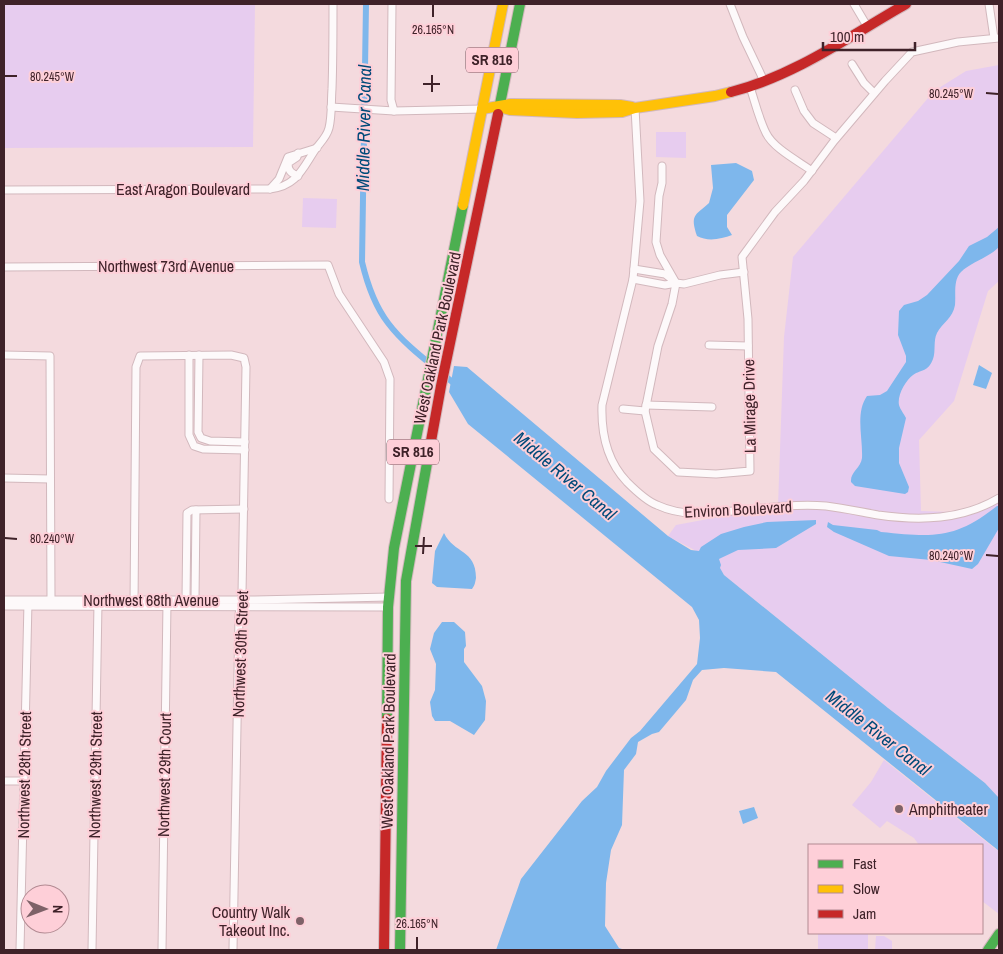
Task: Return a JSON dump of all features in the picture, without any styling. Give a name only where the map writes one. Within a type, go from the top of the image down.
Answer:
[{"type":"main road","name":"West Oakland Park Boulevard","points":[[384,950],[389,602],[397,532],[503,4]]},
{"type":"main road","name":"West Oakland Park Boulevard","points":[[400,950],[406,581],[441,386],[520,4]]},
{"type":"main road","points":[[482,109],[511,104],[620,105],[635,108],[715,96],[764,82],[817,56],[906,4]]},
{"type":"main road","points":[[456,242],[460,262],[467,267]]},
{"type":"main road","points":[[386,764],[394,782],[402,788]]},
{"type":"main road","points":[[386,793],[392,794],[401,808]]},
{"type":"main road","points":[[988,950],[999,934]]},
{"type":"street","points":[[333,4],[331,108],[394,111],[482,109]]},
{"type":"street","points":[[392,4],[391,100],[394,111]]},
{"type":"street","points":[[730,4],[764,82]]},
{"type":"street","points":[[854,4],[867,26]]},
{"type":"street","points":[[989,4],[996,38]]},
{"type":"street","name":"La Mirage Drive","points":[[676,283],[672,304],[658,346],[645,408],[654,449],[678,472],[716,474],[750,471],[748,319],[742,257],[775,212],[812,171],[836,138],[912,52],[958,42],[996,38]]},
{"type":"street","points":[[852,64],[864,83],[874,94]]},
{"type":"street","points":[[750,87],[766,133],[772,141],[812,171]]},
{"type":"street","points":[[795,90],[804,111],[813,123],[836,138]]},
{"type":"street","name":"East Aragon Boulevard","points":[[4,190],[270,189],[286,185],[294,180],[305,168],[326,136],[331,108]]},
{"type":"street","name":"Environ Boulevard","points":[[635,108],[640,201],[633,279],[602,405],[601,426],[606,446],[614,464],[633,488],[655,505],[676,512],[698,515],[770,507],[825,506],[888,516],[931,519],[968,512],[988,505],[999,498]]},
{"type":"street","points":[[270,189],[279,179],[288,157],[317,148]]},
{"type":"street","points":[[298,154],[297,157],[288,163],[291,173],[298,176]]},
{"type":"street","points":[[662,166],[656,242],[660,255],[676,283]]},
{"type":"street","name":"Northwest 73rd Avenue","points":[[4,267],[328,265],[339,294],[387,369],[390,378],[390,451]]},
{"type":"street","points":[[634,269],[665,274],[676,283]]},
{"type":"street","points":[[633,279],[665,285],[684,284],[720,275],[744,272]]},
{"type":"street","name":"La Mirage Drive","points":[[709,345],[748,346]]},
{"type":"street","name":"Northwest 30th Street","points":[[199,355],[231,354],[244,358],[246,367],[233,950]]},
{"type":"street","points":[[4,355],[50,356],[51,600]]},
{"type":"street","points":[[189,355],[189,435],[194,446],[204,449],[245,450]]},
{"type":"street","points":[[134,603],[136,367],[140,356],[199,355],[198,432],[201,438],[245,442]]},
{"type":"street","points":[[623,409],[712,407]]},
{"type":"street","points":[[389,499],[390,451],[413,454]]},
{"type":"street","points":[[4,478],[50,479]]},
{"type":"street","points":[[186,600],[187,513],[192,510],[244,508]]},
{"type":"street","points":[[195,599],[196,510]]},
{"type":"street","name":"Northwest 68th Avenue","points":[[167,603],[195,599],[241,603]]},
{"type":"street","name":"Northwest 68th Avenue","points":[[4,600],[28,603],[389,602]]},
{"type":"street","name":"Northwest 68th Avenue","points":[[4,606],[51,600],[98,603]]},
{"type":"street","name":"Northwest 28th Street","points":[[20,950],[28,603]]},
{"type":"street","name":"Northwest 29th Street","points":[[92,950],[98,603]]},
{"type":"street","name":"Northwest 29th Court","points":[[162,950],[167,603]]},
{"type":"street","points":[[4,781],[23,781]]},
{"type":"shaded area","points":[[4,4],[255,4],[253,147],[4,148]]},
{"type":"shaded area","points":[[999,65],[999,281],[988,291],[954,401],[919,440],[921,511],[951,512],[999,499],[999,798],[985,783],[888,708],[724,575],[713,562],[699,552],[668,536],[676,525],[778,506],[784,337],[793,257],[934,91],[966,71]]},
{"type":"shaded area","points":[[656,132],[686,132],[686,158],[656,157]]},
{"type":"shaded area","points":[[303,198],[337,199],[336,228],[302,227]]},
{"type":"shaded area","points":[[884,760],[999,851],[999,914],[983,902],[983,844],[918,844],[914,838],[887,821],[880,828],[852,805],[871,782]]},
{"type":"shaded area","points":[[818,934],[868,934],[868,950],[818,950]]},
{"type":"shaded area","points":[[876,936],[884,936],[892,941],[892,950],[875,950]]},
{"type":"water","points":[[736,163],[752,171],[754,180],[727,215],[727,227],[732,235],[714,239],[697,236],[694,223],[695,216],[709,203],[713,188],[711,165]]},
{"type":"water","points":[[999,227],[999,247],[958,275],[954,310],[937,333],[934,356],[931,363],[927,368],[910,377],[901,392],[899,405],[906,418],[899,448],[899,463],[909,487],[908,492],[905,494],[855,486],[851,479],[862,458],[860,418],[863,403],[867,396],[880,395],[887,391],[906,362],[906,356],[898,335],[899,311],[904,305],[918,301],[927,295],[959,261],[969,246],[987,237]]},
{"type":"water","points":[[979,365],[992,373],[986,389],[973,385]]},
{"type":"water","points":[[454,366],[467,367],[668,536],[691,550],[699,551],[701,547],[721,534],[744,527],[767,522],[816,520],[816,524],[776,548],[738,550],[719,559],[720,568],[724,575],[888,708],[985,783],[999,798],[999,851],[776,672],[724,668],[702,670],[693,680],[686,700],[659,732],[638,742],[636,754],[624,770],[622,825],[611,850],[606,883],[605,926],[619,948],[625,950],[496,950],[521,879],[582,801],[597,787],[606,771],[631,738],[640,731],[697,664],[700,638],[699,620],[692,607],[468,424],[449,392]]},
{"type":"water","points":[[999,506],[999,528],[978,564],[972,569],[931,560],[889,556],[834,532],[827,527],[828,522],[833,525],[881,532],[915,535],[942,534],[968,525]]},
{"type":"water","points":[[444,533],[448,540],[469,557],[472,562],[476,578],[472,589],[437,587],[432,583],[435,551]]},
{"type":"water","points":[[442,622],[454,622],[465,632],[464,662],[482,686],[486,701],[485,720],[474,735],[450,721],[435,721],[432,716],[430,702],[435,690],[436,664],[430,649],[434,633]]},
{"type":"water","points":[[754,807],[758,818],[743,824],[739,811]]},
{"type":"waterway","name":"Middle River Canal","points":[[366,4],[362,262],[372,294],[388,323],[412,348],[457,386]]},
{"type":"traffic: fast","points":[[498,114],[520,4]]},
{"type":"traffic: fast","points":[[387,719],[388,607],[394,548],[463,205]]},
{"type":"traffic: fast","points":[[400,950],[406,581],[429,452]]},
{"type":"traffic: fast","points":[[988,950],[999,934]]},
{"type":"traffic: slow","points":[[463,205],[503,4]]},
{"type":"traffic: slow","points":[[499,107],[510,110],[577,113],[622,112],[635,108],[731,92]]},
{"type":"traffic: slow","points":[[482,109],[511,104],[620,105],[632,107]]},
{"type":"traffic: jam","points":[[731,92],[754,85],[799,66],[906,4]]},
{"type":"traffic: jam","points":[[429,452],[498,114]]},
{"type":"traffic: jam","points":[[384,950],[387,719]]},
{"type":"place","name":"Amphitheater","points":[[899,809]]},
{"type":"place","name":"Country Walk Takeout Inc.","points":[[300,921]]}]
